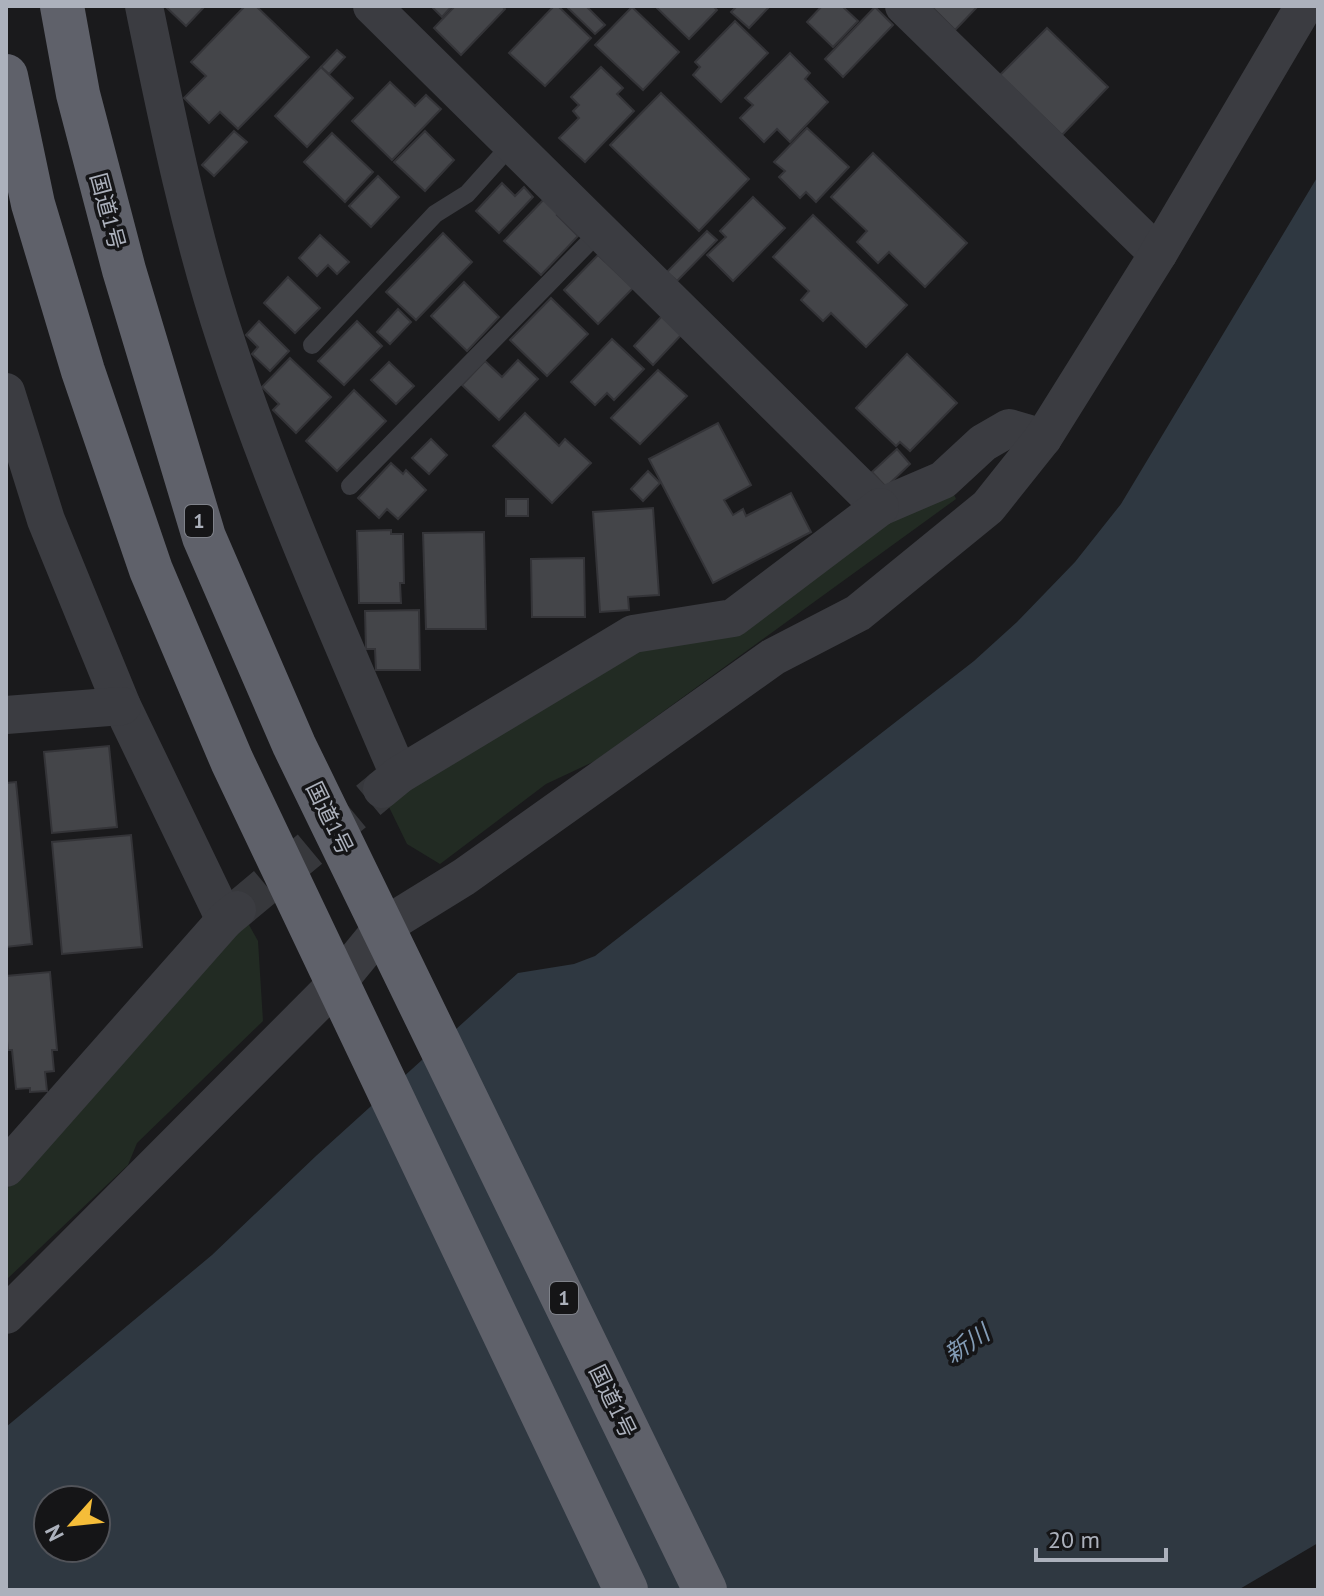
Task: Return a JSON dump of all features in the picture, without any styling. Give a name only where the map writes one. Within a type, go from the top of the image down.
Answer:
[{"type":"highway","name":"国道1号","points":[[62,6],[78,94],[124,270],[204,537],[294,745],[705,1590]]},
{"type":"highway","points":[[6,76],[33,204],[83,371],[151,570],[232,761],[626,1590]]},
{"type":"street","points":[[144,6],[179,172],[226,340],[391,782],[633,634],[733,618],[880,507],[943,480],[983,443],[1009,428],[1043,438]]},
{"type":"street","points":[[372,6],[880,507]]},
{"type":"street","points":[[904,6],[1158,254]]},
{"type":"street","points":[[6,1315],[338,982],[383,927],[464,877],[773,657],[858,613],[988,507],[1043,438],[1158,254],[1304,6]]},
{"type":"street","points":[[6,392],[46,520],[122,706],[231,915],[6,1168]]},
{"type":"street","points":[[6,715],[122,706]]},
{"type":"lane","points":[[312,345],[435,214],[467,194],[511,145]]},
{"type":"lane","points":[[350,486],[599,232]]},
{"type":"shaded area","points":[[952,490],[956,499],[595,761],[546,784],[440,864],[407,844],[388,805],[413,782],[642,646]]},
{"type":"shaded area","points":[[244,916],[258,941],[263,1021],[137,1143],[128,1165],[6,1280],[6,1190]]},
{"type":"water","name":"新川","points":[[1318,176],[1318,1543],[1238,1590],[6,1590],[6,1427],[212,1255],[518,973],[574,964],[595,956],[974,661],[1075,562],[1121,504]]},
{"type":"building","points":[[165,6],[205,6],[186,26]]},
{"type":"building","points":[[245,6],[256,6],[309,57],[238,129],[220,112],[209,123],[184,98],[206,76],[191,62]]},
{"type":"building","points":[[431,6],[452,6],[442,17]]},
{"type":"building","points":[[455,6],[502,6],[505,9],[461,55],[434,28]]},
{"type":"building","points":[[554,6],[558,6],[591,38],[545,86],[509,53]]},
{"type":"building","points":[[566,6],[586,6],[605,25],[595,34]]},
{"type":"building","points":[[655,6],[713,6],[717,10],[689,39]]},
{"type":"building","points":[[737,6],[770,6],[749,28],[731,12]]},
{"type":"building","points":[[822,6],[842,6],[858,21],[833,47],[807,22]]},
{"type":"building","points":[[931,6],[978,6],[955,30]]},
{"type":"building","points":[[632,7],[679,52],[643,90],[595,45]]},
{"type":"building","points":[[875,7],[893,25],[843,77],[825,59]]},
{"type":"building","points":[[735,21],[768,53],[721,102],[693,75],[700,67],[695,62]]},
{"type":"building","points":[[1047,28],[1108,87],[1062,135],[1000,75]]},
{"type":"building","points":[[337,50],[345,57],[329,74],[321,67]]},
{"type":"building","points":[[790,53],[810,73],[805,79],[828,102],[790,142],[777,129],[764,142],[740,118],[753,105],[745,98]]},
{"type":"building","points":[[321,67],[353,98],[307,147],[275,116]]},
{"type":"building","points":[[601,67],[623,88],[617,94],[634,111],[585,162],[559,138],[579,118],[573,111],[579,105],[571,97]]},
{"type":"building","points":[[390,82],[415,106],[426,95],[441,109],[392,160],[352,121]]},
{"type":"building","points":[[661,93],[749,179],[699,231],[610,145]]},
{"type":"building","points":[[807,128],[849,167],[816,202],[806,192],[800,198],[779,177],[785,171],[774,162]]},
{"type":"building","points":[[234,131],[247,142],[214,176],[202,165]]},
{"type":"building","points":[[425,131],[454,160],[425,191],[394,162]]},
{"type":"building","points":[[332,133],[373,172],[345,202],[304,162]]},
{"type":"building","points":[[873,153],[967,243],[925,287],[889,252],[878,263],[857,242],[867,231],[831,197]]},
{"type":"building","points":[[378,176],[399,197],[371,227],[349,206]]},
{"type":"building","points":[[502,183],[515,196],[524,187],[533,197],[499,233],[476,211]]},
{"type":"building","points":[[548,195],[563,210],[557,215],[578,236],[541,275],[504,241]]},
{"type":"building","points":[[753,197],[785,228],[733,281],[707,255],[726,237],[720,231]]},
{"type":"building","points":[[813,215],[907,305],[866,347],[831,313],[823,321],[801,300],[809,291],[773,257]]},
{"type":"building","points":[[707,231],[717,240],[677,281],[667,272]]},
{"type":"building","points":[[443,233],[472,262],[416,320],[386,292]]},
{"type":"building","points":[[320,235],[349,262],[337,274],[328,265],[317,276],[299,258]]},
{"type":"building","points":[[598,255],[633,288],[598,324],[564,290]]},
{"type":"building","points":[[288,277],[320,308],[295,333],[264,303]]},
{"type":"building","points":[[464,282],[499,317],[467,351],[431,316]]},
{"type":"building","points":[[551,298],[588,334],[547,376],[510,340]]},
{"type":"building","points":[[398,309],[411,322],[390,344],[377,332]]},
{"type":"building","points":[[663,315],[682,334],[653,365],[634,346]]},
{"type":"building","points":[[259,321],[289,351],[270,371],[252,354],[258,347],[246,335]]},
{"type":"building","points":[[357,321],[382,346],[344,385],[318,361]]},
{"type":"building","points":[[612,339],[644,369],[614,400],[607,393],[595,405],[571,382]]},
{"type":"building","points":[[907,354],[957,403],[910,451],[900,442],[896,446],[856,408]]},
{"type":"building","points":[[290,358],[331,397],[296,433],[273,410],[279,404],[262,387]]},
{"type":"building","points":[[518,360],[538,379],[499,420],[462,385],[485,361],[502,377]]},
{"type":"building","points":[[389,362],[414,386],[396,404],[371,380]]},
{"type":"building","points":[[658,370],[687,396],[640,444],[611,418]]},
{"type":"building","points":[[354,390],[386,421],[337,471],[306,441]]},
{"type":"building","points":[[525,413],[559,446],[565,439],[591,463],[552,503],[493,446]]},
{"type":"building","points":[[718,423],[751,485],[724,500],[733,515],[743,509],[746,516],[791,493],[811,532],[713,583],[649,459]]},
{"type":"building","points":[[431,439],[447,455],[429,474],[412,458]]},
{"type":"building","points":[[897,449],[910,464],[886,487],[872,472]]},
{"type":"building","points":[[391,463],[403,474],[406,470],[426,490],[398,519],[387,509],[379,518],[358,498]]},
{"type":"building","points":[[648,471],[660,483],[643,501],[631,489]]},
{"type":"building","points":[[506,499],[528,499],[528,516],[506,516]]},
{"type":"building","points":[[653,508],[659,595],[628,597],[629,610],[600,612],[593,512]]},
{"type":"building","points":[[391,530],[391,534],[403,534],[404,583],[400,583],[401,603],[359,603],[357,531]]},
{"type":"building","points":[[484,532],[486,629],[426,629],[423,533]]},
{"type":"building","points":[[584,558],[585,617],[532,617],[531,559]]},
{"type":"building","points":[[419,610],[420,670],[376,670],[375,649],[366,649],[365,611]]},
{"type":"building","points":[[109,746],[117,827],[52,833],[44,752]]},
{"type":"building","points":[[16,782],[32,944],[6,947],[6,783]]},
{"type":"building","points":[[131,835],[142,947],[62,954],[52,842]]},
{"type":"building","points":[[50,972],[57,1050],[52,1050],[54,1071],[45,1072],[47,1091],[16,1089],[12,1050],[8,1050],[6,1032],[6,976]]},
{"type":"tunnel","points":[[237,910],[382,789]]}]
